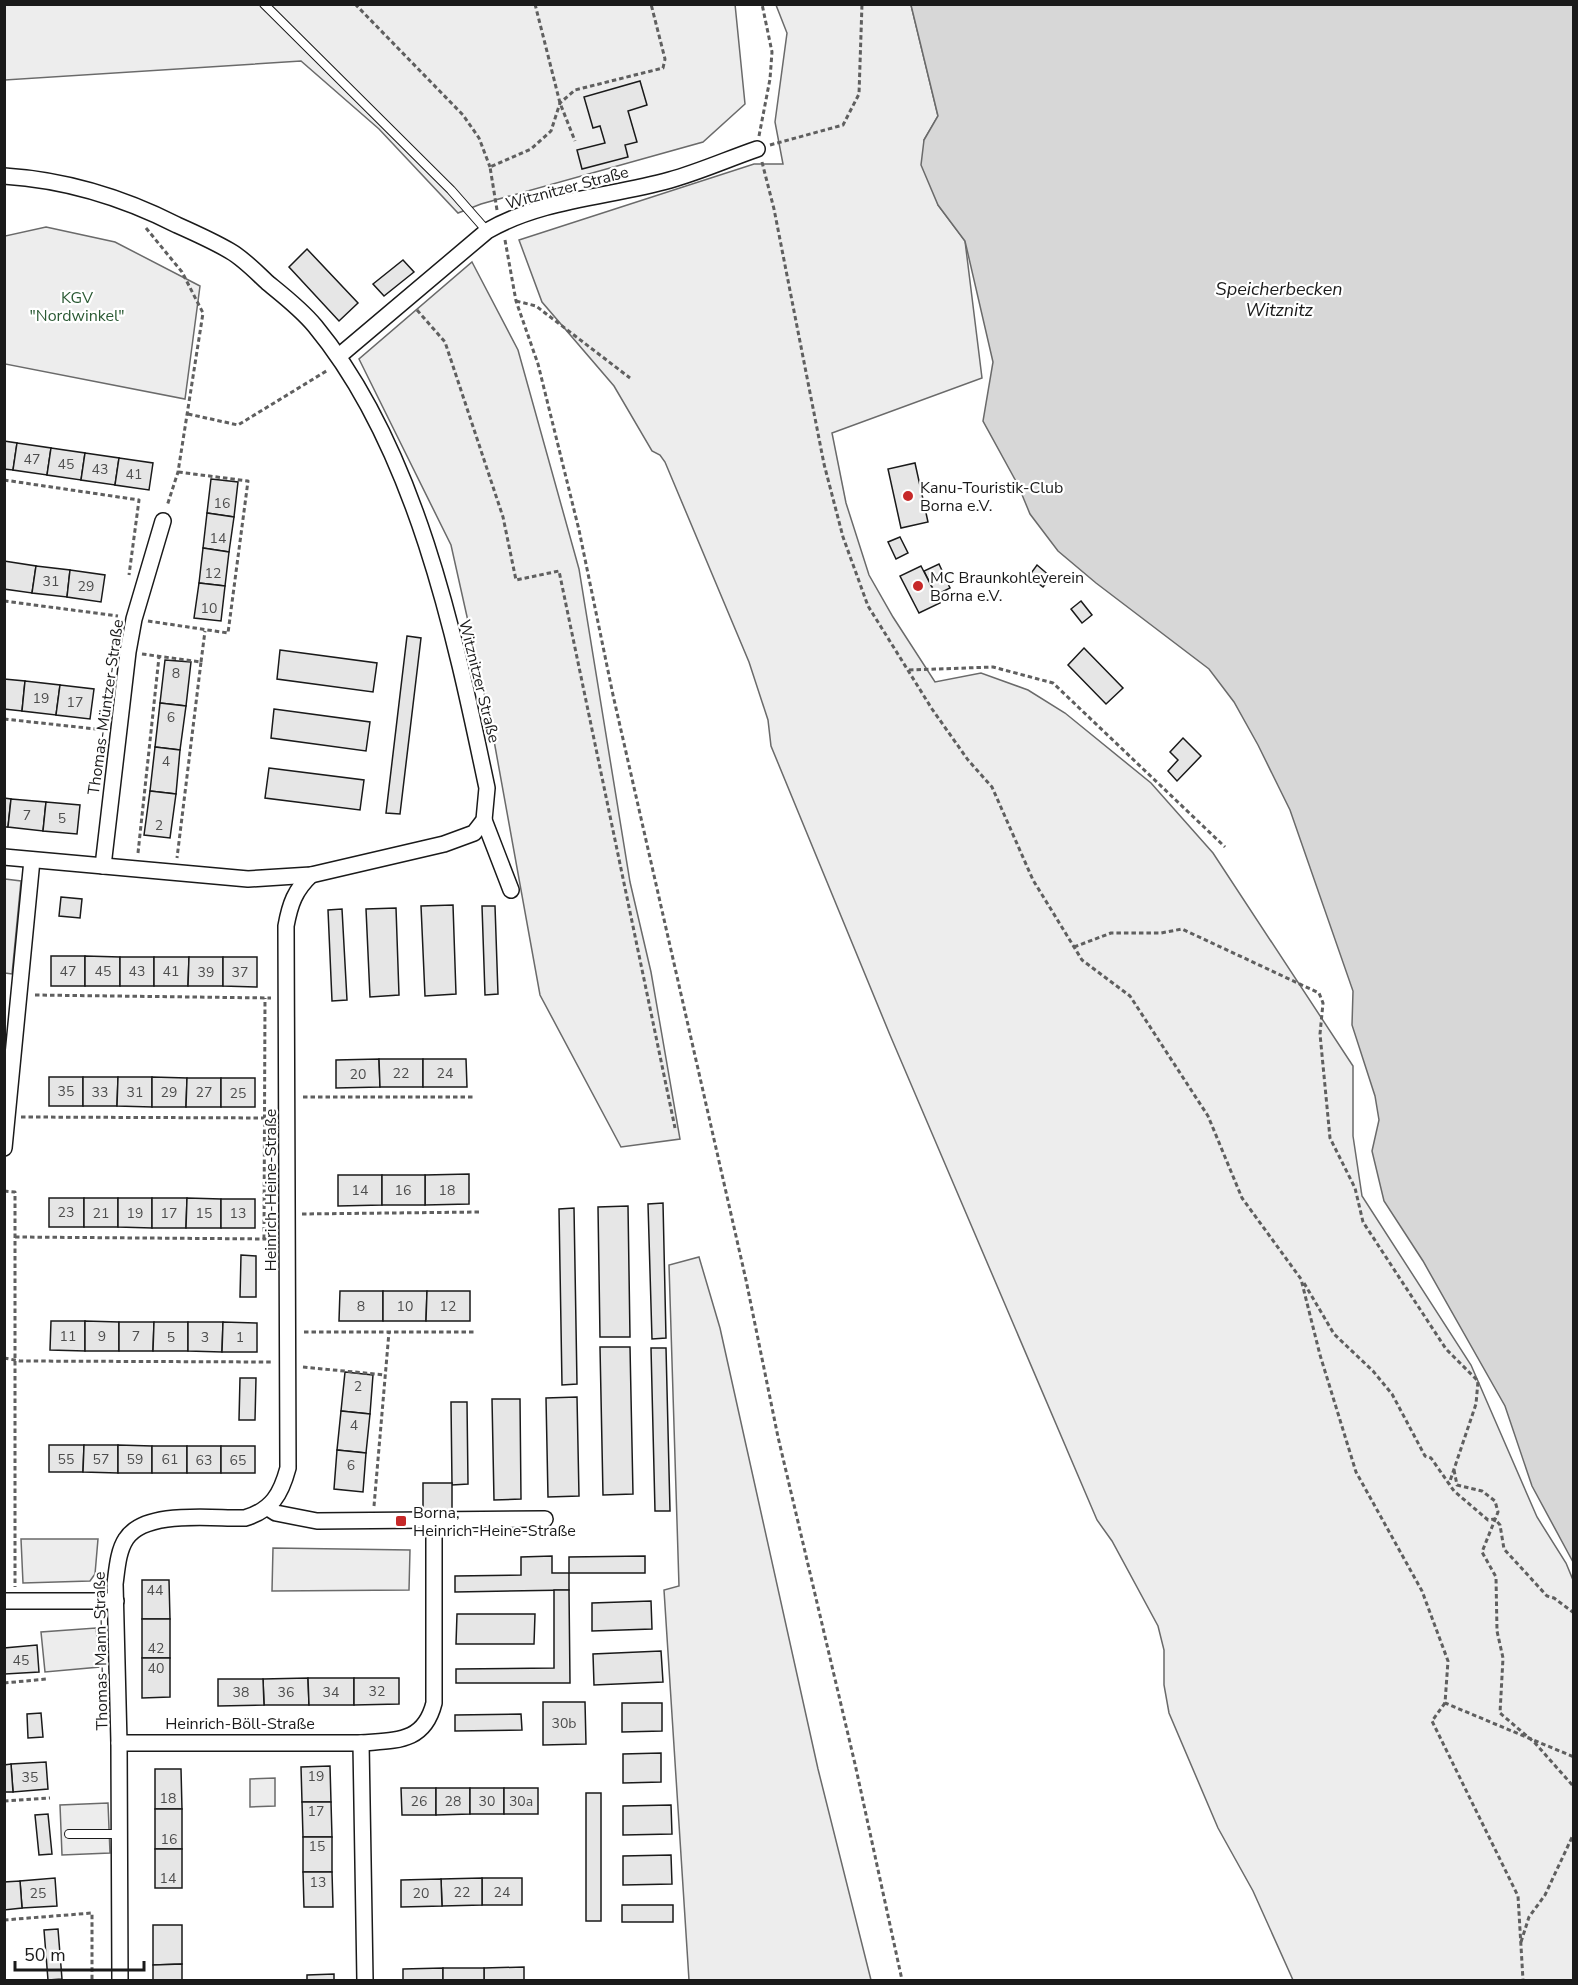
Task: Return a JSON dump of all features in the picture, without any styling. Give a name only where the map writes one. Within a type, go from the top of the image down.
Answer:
[{"type":"street","name":"Witznitzer Straße","points":[[340,358],[487,231],[501,223],[568,202],[670,180],[757,148]]},
{"type":"street","name":"Witznitzer Straße","points":[[4,176],[60,182],[135,205],[232,252],[313,323],[340,358],[391,452],[414,507],[455,653],[480,756],[487,788],[484,820],[511,890]]},
{"type":"street","name":"Thomas-Müntzer-Straße","points":[[103,866],[128,652],[134,619],[163,521]]},
{"type":"street","points":[[4,858],[248,879],[311,875],[444,844],[474,833],[484,820]]},
{"type":"street","points":[[4,1148],[32,860]]},
{"type":"street","name":"Heinrich-Heine-Straße","points":[[268,1508],[278,1497],[288,1468],[286,926],[291,904],[299,887],[311,875]]},
{"type":"street","points":[[268,1508],[276,1513],[317,1521],[545,1519]]},
{"type":"street","name":"Thomas-Mann-Straße","points":[[120,1980],[116,1601],[118,1560],[126,1538],[141,1525],[160,1519],[245,1518],[268,1508]]},
{"type":"street","name":"Heinrich-Böll-Straße","points":[[119,1743],[361,1743],[411,1736],[430,1720],[435,1690],[434,1520]]},
{"type":"street","points":[[10,1601],[116,1601]]},
{"type":"street","points":[[361,1743],[365,1980]]},
{"type":"lane","points":[[264,4],[451,190],[487,231]]},
{"type":"lane","points":[[69,1834],[120,1834]]},
{"type":"path","points":[[355,4],[463,115],[479,138],[490,167],[493,194],[509,254],[516,301],[538,364],[579,530],[613,694],[746,1280],[778,1437],[855,1764],[902,1980]]},
{"type":"path","points":[[535,4],[560,103],[575,141]]},
{"type":"path","points":[[490,167],[531,150],[550,131],[560,103],[575,90],[663,68],[665,59],[651,4]]},
{"type":"path","points":[[762,4],[772,52],[770,79],[757,148],[767,176],[824,464],[843,537],[868,606],[932,708],[968,760],[992,787],[1033,880],[1082,960],[1130,996],[1208,1116],[1242,1198],[1301,1279],[1334,1334],[1373,1371],[1392,1394],[1425,1456],[1431,1458],[1449,1484],[1488,1520],[1495,1519]]},
{"type":"path","points":[[757,148],[843,125],[859,94],[862,4]]},
{"type":"path","points":[[135,205],[146,229],[182,272],[203,313],[178,472],[163,521]]},
{"type":"path","points":[[408,299],[445,342],[503,517],[516,580],[559,571],[675,1128]]},
{"type":"path","points":[[516,301],[536,306],[630,378]]},
{"type":"path","points":[[188,414],[237,425],[340,358]]},
{"type":"path","points":[[4,601],[228,633],[248,481],[178,472]]},
{"type":"path","points":[[4,480],[139,500],[128,582]]},
{"type":"path","points":[[176,862],[205,630]]},
{"type":"path","points":[[128,652],[201,662]]},
{"type":"path","points":[[137,858],[159,657]]},
{"type":"path","points":[[909,670],[993,667],[1053,683],[1225,847]]},
{"type":"path","points":[[4,718],[118,732]]},
{"type":"path","points":[[1074,947],[1111,933],[1161,933],[1182,929],[1319,993],[1323,1003],[1320,1035],[1330,1138],[1355,1188],[1364,1222],[1446,1349],[1478,1381],[1476,1404],[1449,1484]]},
{"type":"path","points":[[18,995],[287,998]]},
{"type":"path","points":[[264,1239],[265,998]]},
{"type":"path","points":[[288,1097],[475,1097]]},
{"type":"path","points":[[7,1116],[288,1118]]},
{"type":"path","points":[[4,1191],[15,1191],[15,1359],[10,1601]]},
{"type":"path","points":[[288,1214],[479,1212]]},
{"type":"path","points":[[15,1237],[288,1239]]},
{"type":"path","points":[[1301,1279],[1320,1355],[1356,1472],[1422,1591],[1448,1661],[1445,1703],[1431,1721],[1518,1896],[1523,1980]]},
{"type":"path","points":[[288,1331],[476,1332]]},
{"type":"path","points":[[373,1521],[389,1332]]},
{"type":"path","points":[[4,1358],[288,1364],[385,1375]]},
{"type":"path","points":[[1453,1468],[1457,1485],[1482,1491],[1495,1501],[1498,1512],[1482,1552],[1496,1576],[1497,1630],[1503,1658],[1500,1713],[1535,1743],[1574,1787]]},
{"type":"path","points":[[1495,1519],[1500,1525],[1504,1549],[1517,1565],[1547,1596],[1574,1613]]},
{"type":"path","points":[[4,1683],[48,1679]]},
{"type":"path","points":[[1445,1703],[1535,1743],[1574,1757]]},
{"type":"path","points":[[4,1801],[50,1798]]},
{"type":"path","points":[[1521,1944],[1529,1917],[1545,1895],[1574,1833]]},
{"type":"path","points":[[4,1920],[92,1913],[92,1980]]},
{"type":"shaded area","points":[[735,4],[745,104],[703,142],[481,204],[458,213],[379,129],[301,61],[5,80],[5,5]]},
{"type":"shaded area","points":[[776,5],[911,5],[938,116],[924,140],[938,205],[965,241],[982,378],[832,433],[846,503],[869,575],[935,682],[981,673],[1028,690],[1065,713],[1151,783],[1213,853],[1353,1066],[1353,1136],[1362,1196],[1471,1365],[1537,1517],[1566,1563],[1573,1580],[1573,1980],[1293,1980],[1253,1891],[1218,1828],[1169,1713],[1164,1685],[1164,1650],[1158,1626],[1112,1541],[1097,1520],[890,1035],[771,746],[768,720],[749,662],[665,462],[660,455],[652,451],[614,386],[542,302],[519,240],[754,164],[783,164],[775,122],[787,33]]},
{"type":"shaded area","name":"KGV \"Nordwinkel\"","points":[[46,227],[115,242],[200,286],[185,399],[5,364],[5,236]]},
{"type":"shaded area","points":[[472,262],[518,350],[579,569],[630,882],[651,972],[680,1139],[621,1147],[540,995],[491,724],[451,545],[359,359]]},
{"type":"shaded area","points":[[5,879],[21,881],[12,974],[5,973]]},
{"type":"shaded area","points":[[699,1257],[720,1328],[818,1769],[871,1980],[689,1980],[664,1590],[679,1586],[669,1265]]},
{"type":"shaded area","points":[[21,1539],[98,1539],[95,1574],[90,1581],[23,1583]]},
{"type":"shaded area","points":[[273,1548],[410,1550],[409,1590],[272,1591]]},
{"type":"shaded area","points":[[96,1628],[100,1667],[45,1672],[41,1632]]},
{"type":"shaded area","points":[[275,1778],[275,1806],[250,1807],[250,1779]]},
{"type":"shaded area","points":[[108,1803],[110,1853],[62,1855],[60,1805]]},
{"type":"water","name":"Speicherbecken Witznitz","points":[[911,5],[1573,5],[1573,1562],[1532,1486],[1505,1406],[1423,1261],[1384,1201],[1372,1151],[1379,1120],[1375,1096],[1352,1025],[1353,991],[1290,810],[1258,745],[1234,702],[1209,669],[1096,583],[1058,551],[1030,514],[1018,485],[983,421],[993,362],[965,241],[938,205],[921,165],[924,140],[938,116]]},
{"type":"building","points":[[640,81],[647,105],[628,111],[637,142],[625,145],[628,157],[582,169],[577,150],[605,143],[600,126],[593,128],[584,97]]},
{"type":"building","points":[[307,249],[358,303],[339,321],[289,267]]},
{"type":"building","points":[[403,260],[414,272],[384,296],[373,284]]},
{"type":"building","points":[[4,441],[17,443],[13,470],[4,469]]},
{"type":"building","points":[[17,443],[51,448],[47,475],[13,470]]},
{"type":"building","points":[[51,448],[85,453],[81,480],[47,475]]},
{"type":"building","points":[[85,453],[119,458],[115,485],[81,480]]},
{"type":"building","points":[[119,458],[153,463],[149,490],[115,485]]},
{"type":"building","name":"Kanu-Touristik-Club Borna e.V.","points":[[915,463],[928,522],[901,528],[888,469]]},
{"type":"building","points":[[211,479],[238,482],[234,517],[207,513]]},
{"type":"building","points":[[207,513],[234,517],[229,552],[203,548]]},
{"type":"building","points":[[900,537],[908,553],[896,559],[888,542]]},
{"type":"building","points":[[203,548],[229,552],[225,586],[199,583]]},
{"type":"building","points":[[4,561],[36,566],[32,593],[4,589]]},
{"type":"building","points":[[939,564],[950,588],[936,595],[924,571]]},
{"type":"building","points":[[1037,565],[1051,577],[1043,587],[1029,576]]},
{"type":"building","points":[[36,566],[70,570],[67,597],[32,593]]},
{"type":"building","name":"MC Braunkohleverein Borna e.V.","points":[[921,566],[940,603],[919,613],[900,576]]},
{"type":"building","points":[[70,570],[105,575],[101,602],[67,597]]},
{"type":"building","points":[[199,583],[225,586],[221,621],[194,618]]},
{"type":"building","points":[[1081,601],[1092,615],[1082,623],[1071,609]]},
{"type":"building","points":[[407,636],[421,638],[400,814],[386,813]]},
{"type":"building","points":[[1084,648],[1123,688],[1106,704],[1068,665]]},
{"type":"building","points":[[280,650],[377,663],[373,692],[277,679]]},
{"type":"building","points":[[165,660],[191,662],[186,706],[160,703]]},
{"type":"building","points":[[4,679],[25,681],[22,711],[4,709]]},
{"type":"building","points":[[25,681],[60,685],[56,715],[22,711]]},
{"type":"building","points":[[60,685],[94,689],[90,719],[56,715]]},
{"type":"building","points":[[160,703],[186,706],[180,750],[155,747]]},
{"type":"building","points":[[274,709],[370,722],[366,751],[271,738]]},
{"type":"building","points":[[1183,738],[1201,756],[1177,781],[1168,771],[1178,760],[1170,752]]},
{"type":"building","points":[[155,747],[180,750],[176,794],[150,791]]},
{"type":"building","points":[[269,768],[364,780],[360,810],[265,798]]},
{"type":"building","points":[[150,791],[176,794],[170,838],[144,835]]},
{"type":"building","points":[[4,798],[11,799],[8,827],[4,827]]},
{"type":"building","points":[[11,799],[46,802],[43,831],[8,827]]},
{"type":"building","points":[[46,802],[80,805],[77,834],[43,831]]},
{"type":"building","points":[[61,897],[82,899],[80,918],[59,916]]},
{"type":"building","points":[[453,905],[456,994],[425,996],[421,906]]},
{"type":"building","points":[[482,906],[495,906],[498,994],[485,995]]},
{"type":"building","points":[[396,908],[399,995],[370,997],[366,909]]},
{"type":"building","points":[[342,909],[347,1000],[332,1001],[328,910]]},
{"type":"building","points":[[51,956],[85,956],[85,986],[51,986]]},
{"type":"building","points":[[85,956],[120,957],[120,986],[85,986]]},
{"type":"building","points":[[120,957],[154,957],[154,986],[120,986]]},
{"type":"building","points":[[154,957],[189,957],[188,986],[154,986]]},
{"type":"building","points":[[189,957],[223,957],[223,986],[188,986]]},
{"type":"building","points":[[223,957],[257,957],[257,987],[223,986]]},
{"type":"building","points":[[379,1059],[380,1087],[336,1088],[336,1060]]},
{"type":"building","points":[[379,1059],[423,1059],[423,1087],[380,1087]]},
{"type":"building","points":[[423,1059],[466,1059],[467,1087],[423,1087]]},
{"type":"building","points":[[49,1077],[83,1077],[83,1106],[49,1106]]},
{"type":"building","points":[[83,1077],[118,1077],[117,1106],[83,1106]]},
{"type":"building","points":[[118,1077],[152,1077],[152,1107],[117,1106]]},
{"type":"building","points":[[152,1077],[187,1078],[186,1107],[152,1107]]},
{"type":"building","points":[[187,1078],[221,1078],[221,1107],[186,1107]]},
{"type":"building","points":[[221,1078],[255,1078],[255,1107],[221,1107]]},
{"type":"building","points":[[469,1174],[469,1204],[425,1205],[425,1175]]},
{"type":"building","points":[[338,1175],[382,1175],[382,1205],[338,1206]]},
{"type":"building","points":[[382,1175],[425,1175],[425,1205],[382,1205]]},
{"type":"building","points":[[49,1198],[84,1198],[84,1227],[49,1227]]},
{"type":"building","points":[[84,1198],[118,1198],[118,1227],[84,1227]]},
{"type":"building","points":[[118,1198],[152,1198],[152,1228],[118,1227]]},
{"type":"building","points":[[152,1198],[187,1198],[186,1228],[152,1228]]},
{"type":"building","points":[[187,1198],[221,1199],[221,1228],[186,1228]]},
{"type":"building","points":[[221,1199],[255,1199],[255,1228],[221,1228]]},
{"type":"building","points":[[663,1203],[666,1338],[652,1339],[648,1204]]},
{"type":"building","points":[[628,1206],[630,1337],[600,1337],[598,1207]]},
{"type":"building","points":[[574,1208],[577,1384],[562,1385],[559,1209]]},
{"type":"building","points":[[241,1255],[256,1256],[256,1297],[240,1297]]},
{"type":"building","points":[[340,1291],[383,1291],[383,1321],[339,1321]]},
{"type":"building","points":[[383,1291],[427,1291],[426,1321],[383,1321]]},
{"type":"building","points":[[427,1291],[470,1291],[470,1321],[426,1321]]},
{"type":"building","points":[[51,1321],[85,1321],[85,1351],[50,1350]]},
{"type":"building","points":[[85,1321],[119,1322],[119,1351],[85,1351]]},
{"type":"building","points":[[119,1322],[154,1322],[153,1351],[119,1351]]},
{"type":"building","points":[[154,1322],[188,1322],[188,1351],[153,1351]]},
{"type":"building","points":[[188,1322],[223,1322],[222,1352],[188,1351]]},
{"type":"building","points":[[223,1322],[257,1323],[257,1352],[222,1352]]},
{"type":"building","points":[[600,1347],[630,1347],[633,1494],[603,1495]]},
{"type":"building","points":[[651,1348],[666,1348],[670,1511],[655,1511]]},
{"type":"building","points":[[345,1372],[373,1375],[370,1414],[341,1411]]},
{"type":"building","points":[[240,1378],[256,1378],[255,1420],[239,1420]]},
{"type":"building","points":[[577,1397],[579,1496],[548,1497],[546,1398]]},
{"type":"building","points":[[492,1399],[520,1399],[521,1499],[494,1500]]},
{"type":"building","points":[[451,1402],[467,1402],[468,1484],[452,1485]]},
{"type":"building","points":[[341,1411],[370,1414],[366,1453],[337,1450]]},
{"type":"building","points":[[49,1445],[84,1445],[83,1472],[49,1472]]},
{"type":"building","points":[[84,1445],[118,1445],[118,1473],[83,1472]]},
{"type":"building","points":[[118,1445],[152,1446],[152,1473],[118,1473]]},
{"type":"building","points":[[152,1446],[187,1446],[187,1473],[152,1473]]},
{"type":"building","points":[[187,1446],[221,1446],[221,1473],[187,1473]]},
{"type":"building","points":[[221,1446],[255,1446],[255,1473],[221,1473]]},
{"type":"building","points":[[337,1450],[366,1453],[363,1492],[334,1489]]},
{"type":"building","points":[[423,1483],[452,1483],[452,1510],[423,1510]]},
{"type":"building","points":[[552,1556],[552,1573],[569,1573],[569,1590],[455,1592],[455,1576],[521,1575],[521,1557]]},
{"type":"building","points":[[645,1556],[645,1573],[569,1573],[569,1557]]},
{"type":"building","points":[[142,1580],[169,1580],[170,1619],[142,1619]]},
{"type":"building","points":[[554,1590],[569,1590],[570,1683],[456,1683],[456,1669],[554,1668]]},
{"type":"building","points":[[651,1601],[652,1629],[592,1631],[592,1603]]},
{"type":"building","points":[[457,1614],[535,1614],[534,1644],[456,1644]]},
{"type":"building","points":[[142,1619],[170,1619],[170,1658],[142,1658]]},
{"type":"building","points":[[37,1645],[39,1672],[5,1674],[4,1648]]},
{"type":"building","points":[[661,1651],[663,1682],[594,1685],[593,1654]]},
{"type":"building","points":[[142,1658],[170,1658],[170,1697],[142,1698]]},
{"type":"building","points":[[308,1678],[309,1705],[264,1705],[263,1679]]},
{"type":"building","points":[[308,1678],[354,1678],[354,1705],[309,1705]]},
{"type":"building","points":[[354,1678],[399,1678],[399,1704],[354,1705]]},
{"type":"building","points":[[218,1679],[263,1679],[264,1705],[218,1706]]},
{"type":"building","points":[[543,1702],[585,1702],[586,1744],[543,1745]]},
{"type":"building","points":[[622,1703],[662,1703],[662,1731],[622,1732]]},
{"type":"building","points":[[41,1713],[43,1737],[28,1738],[27,1714]]},
{"type":"building","points":[[521,1714],[522,1730],[455,1731],[455,1715]]},
{"type":"building","points":[[661,1753],[661,1782],[623,1783],[623,1754]]},
{"type":"building","points":[[46,1762],[48,1789],[13,1792],[11,1764]]},
{"type":"building","points":[[11,1764],[13,1792],[4,1792],[4,1765]]},
{"type":"building","points":[[330,1766],[331,1802],[302,1802],[301,1767]]},
{"type":"building","points":[[155,1769],[181,1769],[182,1809],[155,1809]]},
{"type":"building","points":[[401,1788],[436,1788],[436,1815],[402,1815]]},
{"type":"building","points":[[436,1788],[470,1788],[470,1814],[436,1815]]},
{"type":"building","points":[[470,1788],[504,1788],[504,1814],[470,1814]]},
{"type":"building","points":[[504,1788],[538,1788],[538,1814],[504,1814]]},
{"type":"building","points":[[586,1793],[601,1793],[601,1921],[586,1921]]},
{"type":"building","points":[[302,1802],[331,1802],[332,1837],[303,1837]]},
{"type":"building","points":[[671,1805],[672,1834],[623,1835],[623,1806]]},
{"type":"building","points":[[155,1809],[182,1809],[182,1849],[155,1849]]},
{"type":"building","points":[[48,1814],[52,1854],[39,1855],[35,1815]]},
{"type":"building","points":[[303,1837],[332,1837],[332,1872],[303,1872]]},
{"type":"building","points":[[155,1849],[182,1849],[182,1888],[155,1888]]},
{"type":"building","points":[[671,1855],[672,1884],[623,1885],[623,1856]]},
{"type":"building","points":[[303,1872],[332,1872],[333,1907],[304,1907]]},
{"type":"building","points":[[55,1878],[57,1906],[22,1908],[20,1881]]},
{"type":"building","points":[[482,1878],[522,1878],[522,1905],[482,1905]]},
{"type":"building","points":[[482,1878],[482,1905],[442,1906],[441,1879]]},
{"type":"building","points":[[441,1879],[442,1906],[401,1907],[401,1880]]},
{"type":"building","points":[[20,1881],[22,1908],[4,1910],[4,1882]]},
{"type":"building","points":[[622,1905],[673,1905],[673,1922],[622,1922]]},
{"type":"building","points":[[153,1925],[182,1925],[182,1964],[153,1965]]},
{"type":"building","points":[[58,1929],[62,1979],[48,1980],[44,1930]]},
{"type":"building","points":[[182,1964],[182,1980],[153,1980],[153,1965]]},
{"type":"building","points":[[524,1967],[524,1980],[484,1980],[484,1968]]},
{"type":"building","points":[[443,1968],[443,1980],[403,1980],[403,1969]]},
{"type":"building","points":[[443,1968],[484,1968],[484,1980],[443,1980]]},
{"type":"building","points":[[334,1974],[334,1980],[307,1980],[307,1975]]},
{"type":"place","name":"Kanu-Touristik-Club Borna e.V.","points":[[908,496]]},
{"type":"place","name":"MC Braunkohleverein Borna e.V.","points":[[918,586]]},
{"type":"place","name":"Borna, Heinrich-Heine-Straße","points":[[401,1521]]}]
